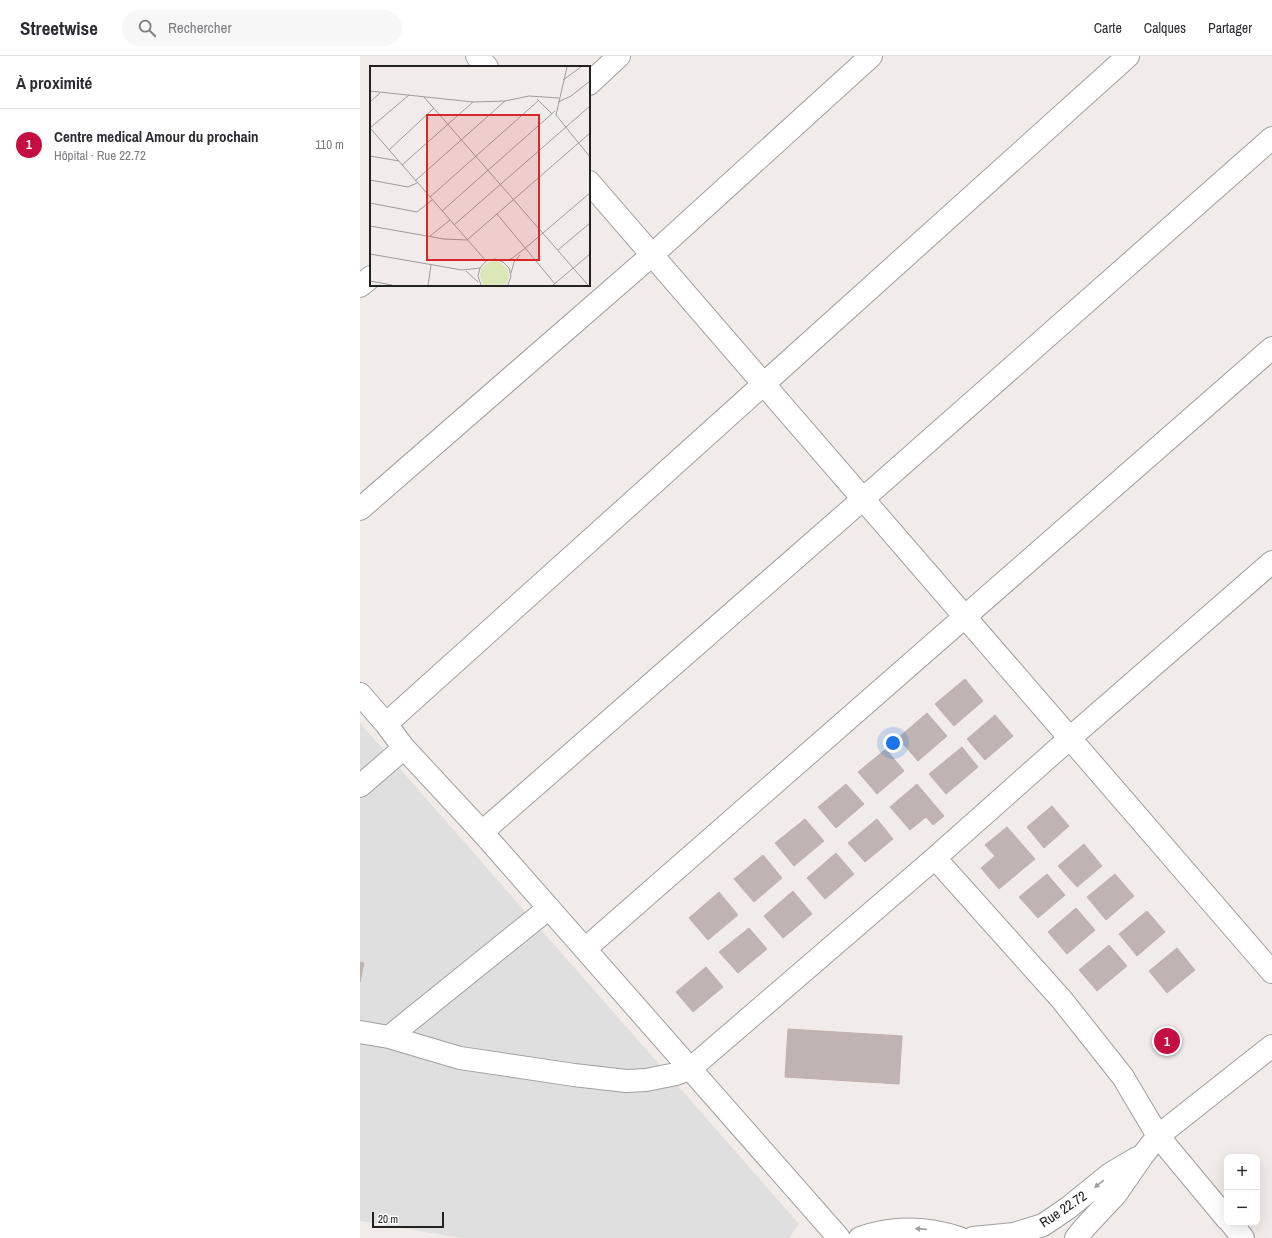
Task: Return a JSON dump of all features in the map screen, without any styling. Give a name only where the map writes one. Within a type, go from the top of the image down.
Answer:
[{"type":"street","points":[[477,56],[486,66]]},
{"type":"street","points":[[590,83],[618,56]]},
{"type":"street","points":[[360,510],[652,255],[871,56]]},
{"type":"street","points":[[386,724],[1128,56]]},
{"type":"street","points":[[482,832],[863,499],[1272,138]]},
{"type":"street","points":[[590,183],[1272,972]]},
{"type":"street","points":[[360,286],[370,278]]},
{"type":"street","points":[[585,949],[1272,348]]},
{"type":"street","points":[[360,1032],[390,1037],[460,1058],[559,1073],[626,1081],[646,1080],[676,1074],[690,1069],[935,858],[1272,562]]},
{"type":"street","points":[[360,694],[386,724],[404,748],[482,832],[839,1238]]},
{"type":"street","points":[[360,786],[404,748]]},
{"type":"street","points":[[935,858],[1062,1000],[1123,1077],[1158,1136],[1224,1215]]},
{"type":"street","points":[[390,1037],[549,908]]},
{"type":"street","name":"Rue 22.72","points":[[1076,1238],[1116,1194],[1158,1136],[1272,1046]]},
{"type":"street","name":"Rue 22.72","points":[[973,1238],[1014,1234],[1043,1225],[1068,1208],[1110,1174],[1143,1155]]},
{"type":"street","points":[[1233,1226],[1243,1238]]},
{"type":"street","points":[[860,1238],[877,1232],[912,1228],[929,1230],[959,1238]]},
{"type":"shaded area","points":[[360,723],[799,1224],[789,1238],[462,1238],[360,1221]]},
{"type":"building","points":[[965,679],[983,701],[954,726],[935,704]]},
{"type":"building","points":[[927,713],[947,736],[918,761],[898,738]]},
{"type":"building","points":[[995,715],[1013,736],[985,760],[967,739]]},
{"type":"building","points":[[962,747],[978,767],[946,794],[929,774]]},
{"type":"building","points":[[886,749],[904,771],[877,794],[858,772]]},
{"type":"building","points":[[846,784],[864,804],[836,828],[818,807]]},
{"type":"building","points":[[917,784],[944,816],[933,825],[926,817],[910,830],[890,807]]},
{"type":"building","points":[[1052,806],[1069,826],[1044,848],[1027,827]]},
{"type":"building","points":[[805,819],[824,841],[794,866],[775,843]]},
{"type":"building","points":[[877,819],[893,839],[865,862],[848,843]]},
{"type":"building","points":[[1007,827],[1035,859],[999,889],[981,868],[995,856],[985,845]]},
{"type":"building","points":[[1084,844],[1102,866],[1077,887],[1058,866]]},
{"type":"building","points":[[836,853],[854,874],[825,899],[807,878]]},
{"type":"building","points":[[763,855],[782,878],[754,902],[734,879]]},
{"type":"building","points":[[1047,874],[1065,895],[1038,918],[1019,897]]},
{"type":"building","points":[[1115,874],[1134,896],[1106,920],[1087,897]]},
{"type":"building","points":[[793,891],[812,914],[783,938],[764,916]]},
{"type":"building","points":[[719,892],[738,915],[708,940],[689,918]]},
{"type":"building","points":[[1076,908],[1095,930],[1067,954],[1048,932]]},
{"type":"building","points":[[1147,911],[1165,932],[1137,956],[1119,934]]},
{"type":"building","points":[[749,928],[767,949],[738,973],[719,952]]},
{"type":"building","points":[[1109,945],[1127,966],[1097,991],[1079,970]]},
{"type":"building","points":[[1177,948],[1195,970],[1167,993],[1149,971]]},
{"type":"building","points":[[360,962],[364,963],[360,982]]},
{"type":"building","points":[[706,967],[723,987],[693,1012],[676,992]]},
{"type":"building","points":[[788,1029],[902,1036],[899,1084],[785,1077]]},
{"type":"place","name":"Centre medical Amour du prochain","points":[[1167,1041]]}]
